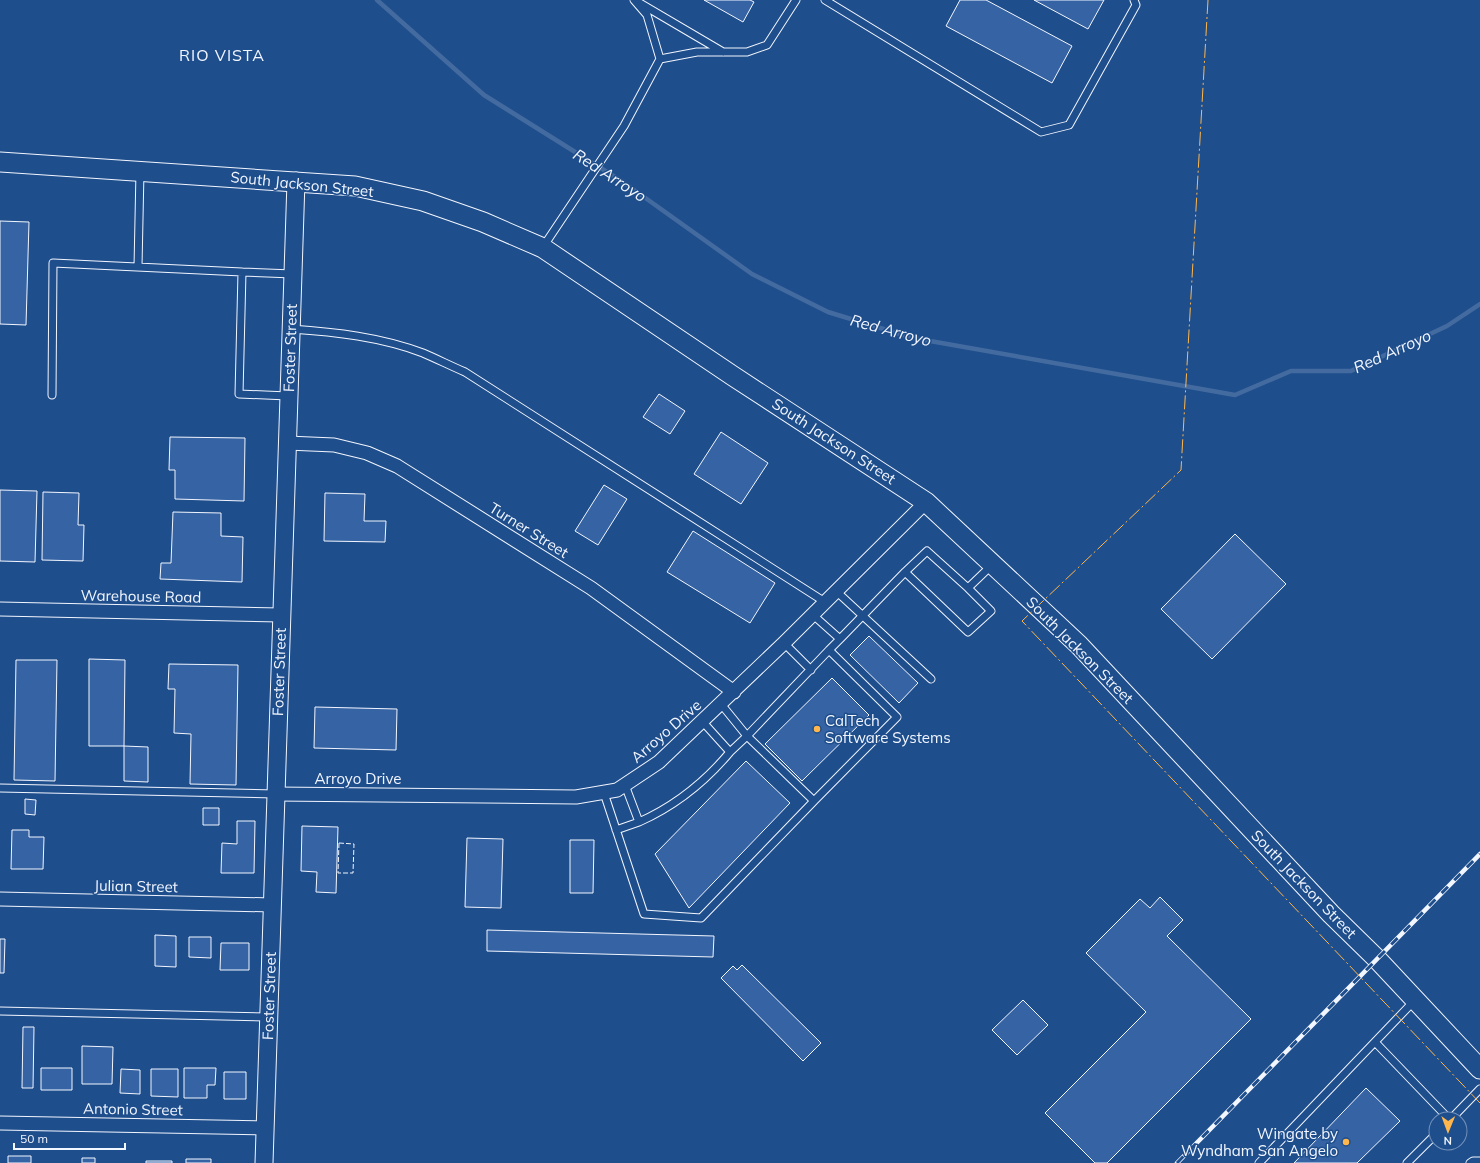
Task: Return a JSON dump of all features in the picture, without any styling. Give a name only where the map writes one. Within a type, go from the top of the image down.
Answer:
[{"type":"main road","name":"South Jackson Street","points":[[0,162],[355,186],[423,201],[483,222],[543,248],[733,376],[926,502],[1079,645],[1480,1069]]},
{"type":"street","name":"Foster Street","points":[[264,1163],[296,181]]},
{"type":"street","name":"Turner Street","points":[[287,443],[334,445],[367,453],[397,466],[591,588],[734,692]]},
{"type":"street","name":"Arroyo Drive","points":[[275,794],[576,797],[617,790],[658,762],[734,692],[926,502]]},
{"type":"street","name":"Warehouse Road","points":[[0,609],[281,615]]},
{"type":"street","name":"Julian Street","points":[[0,899],[272,905]]},
{"type":"street","name":"Antonio Street","points":[[0,1122],[265,1128]]},
{"type":"lane","points":[[634,0],[723,52]]},
{"type":"lane","points":[[543,248],[579,196],[624,126],[660,59],[647,15],[634,0]]},
{"type":"lane","points":[[660,59],[697,52],[747,52],[766,45],[796,0]]},
{"type":"lane","points":[[825,0],[1041,132],[1069,125],[1136,6],[1134,0]]},
{"type":"lane","points":[[138,267],[140,171]]},
{"type":"lane","points":[[52,395],[53,263],[293,274]]},
{"type":"lane","points":[[242,272],[239,394],[289,396]]},
{"type":"lane","points":[[291,329],[336,332],[377,340],[422,353],[465,372],[825,602]]},
{"type":"lane","points":[[616,830],[657,814],[690,792],[712,773],[730,752],[812,670],[863,614],[905,572],[927,551],[991,611],[968,632],[905,572]]},
{"type":"lane","points":[[968,588],[993,564]]},
{"type":"lane","points":[[836,591],[863,614],[931,679]]},
{"type":"lane","points":[[812,614],[840,638]]},
{"type":"lane","points":[[784,643],[812,670]]},
{"type":"lane","points":[[604,793],[644,914],[701,918],[897,717],[830,650]]},
{"type":"lane","points":[[721,704],[747,736],[814,802]]},
{"type":"lane","points":[[702,721],[730,752]]},
{"type":"lane","points":[[626,785],[639,822]]},
{"type":"lane","points":[[0,788],[275,794]]},
{"type":"lane","points":[[1259,1163],[1416,1000]]},
{"type":"lane","points":[[0,1011],[268,1017]]},
{"type":"lane","points":[[1375,1042],[1442,1111]]},
{"type":"lane","points":[[1458,1111],[1480,1089]]},
{"type":"lane","points":[[1407,1163],[1428,1142]]},
{"type":"lane","points":[[1470,1163],[1473,1161],[1480,1161]]},
{"type":"building","points":[[704,0],[750,0],[754,2],[743,22]]},
{"type":"building","points":[[960,0],[986,0],[1072,46],[1052,83],[946,26]]},
{"type":"building","points":[[1034,0],[1104,0],[1088,29]]},
{"type":"building","points":[[0,221],[29,222],[26,325],[0,324]]},
{"type":"building","points":[[659,394],[685,411],[670,434],[643,417]]},
{"type":"building","points":[[721,432],[768,463],[741,504],[694,474]]},
{"type":"building","points":[[170,437],[245,438],[244,501],[175,499],[175,470],[169,470]]},
{"type":"building","points":[[604,485],[627,499],[598,545],[575,531]]},
{"type":"building","points":[[0,490],[37,491],[35,562],[0,561]]},
{"type":"building","points":[[43,492],[79,493],[78,525],[84,525],[83,561],[42,560]]},
{"type":"building","points":[[325,493],[365,494],[364,521],[386,521],[385,542],[324,541]]},
{"type":"building","points":[[173,512],[221,513],[221,536],[243,537],[242,582],[160,579],[161,563],[171,563]]},
{"type":"building","points":[[693,531],[775,583],[750,623],[667,572]]},
{"type":"building","points":[[1235,534],[1286,584],[1212,659],[1161,609]]},
{"type":"building","points":[[869,636],[918,683],[899,703],[850,655]]},
{"type":"building","points":[[89,659],[125,660],[124,746],[89,746]]},
{"type":"building","points":[[16,660],[57,660],[55,781],[14,780]]},
{"type":"building","points":[[169,664],[238,665],[236,785],[190,784],[191,734],[174,733],[175,689],[168,689]]},
{"type":"building","name":"CalTech Software Systems","points":[[832,678],[869,715],[802,781],[765,744]]},
{"type":"building","points":[[315,707],[397,709],[396,750],[314,748]]},
{"type":"building","points":[[124,746],[148,747],[148,782],[124,781]]},
{"type":"building","points":[[746,761],[790,803],[689,908],[655,854]]},
{"type":"building","points":[[25,799],[36,800],[35,815],[25,814]]},
{"type":"building","points":[[203,808],[219,808],[219,825],[203,825]]},
{"type":"building","points":[[237,821],[255,821],[254,873],[221,873],[222,843],[237,844]]},
{"type":"building","points":[[302,826],[338,827],[336,893],[316,892],[317,872],[301,871]]},
{"type":"building","points":[[12,830],[29,830],[29,837],[44,837],[43,869],[11,869]]},
{"type":"building","points":[[467,838],[503,839],[501,908],[465,907]]},
{"type":"building","points":[[570,840],[594,840],[593,893],[570,893]]},
{"type":"building","points":[[1160,897],[1183,920],[1167,936],[1251,1019],[1107,1163],[1095,1163],[1045,1113],[1146,1012],[1086,953],[1140,899],[1150,908]]},
{"type":"building","points":[[487,930],[714,936],[713,957],[487,951]]},
{"type":"building","points":[[155,935],[176,936],[176,967],[155,966]]},
{"type":"building","points":[[189,937],[211,937],[211,958],[189,957]]},
{"type":"building","points":[[0,939],[5,939],[4,973],[0,973]]},
{"type":"building","points":[[221,943],[249,943],[249,970],[220,970]]},
{"type":"building","points":[[742,965],[821,1043],[803,1061],[721,978],[733,966],[737,970]]},
{"type":"building","points":[[1023,1000],[1048,1025],[1017,1055],[992,1030]]},
{"type":"building","points":[[23,1027],[34,1027],[33,1088],[22,1088]]},
{"type":"building","points":[[82,1046],[113,1047],[112,1084],[82,1084]]},
{"type":"building","points":[[41,1068],[72,1068],[72,1090],[41,1090]]},
{"type":"building","points":[[184,1068],[216,1068],[215,1085],[207,1085],[207,1098],[184,1098]]},
{"type":"building","points":[[121,1069],[140,1070],[140,1094],[120,1093]]},
{"type":"building","points":[[151,1069],[178,1069],[178,1097],[151,1096]]},
{"type":"building","points":[[224,1072],[246,1072],[246,1099],[224,1099]]},
{"type":"building","name":"Wingate by Wyndham San Angelo","points":[[1366,1088],[1400,1121],[1357,1163],[1294,1163]]},
{"type":"building","points":[[8,1156],[31,1156],[31,1163],[8,1163]]},
{"type":"building","points":[[82,1158],[95,1158],[95,1163],[82,1163]]},
{"type":"building","points":[[186,1159],[211,1159],[211,1163],[186,1163]]},
{"type":"building","points":[[146,1161],[172,1161],[172,1163],[146,1163]]},
{"type":"waterway","name":"Red Arroyo","points":[[377,0],[484,95],[623,182],[752,274],[828,312],[913,338],[1235,395],[1291,371],[1351,371],[1447,326],[1480,304]]},
{"type":"railway","points":[[1177,1163],[1480,854]]},
{"type":"fence","points":[[339,843],[354,844],[353,873],[338,873],[339,843]]},
{"type":"power","points":[[1208,0],[1181,470],[1022,621],[1480,1103]]},
{"type":"place","name":"CalTech Software Systems","points":[[817,729]]},
{"type":"place","name":"Wingate by Wyndham San Angelo","points":[[1346,1142]]},
{"type":"district","name":"RIO VISTA","points":[[222,55]]}]
